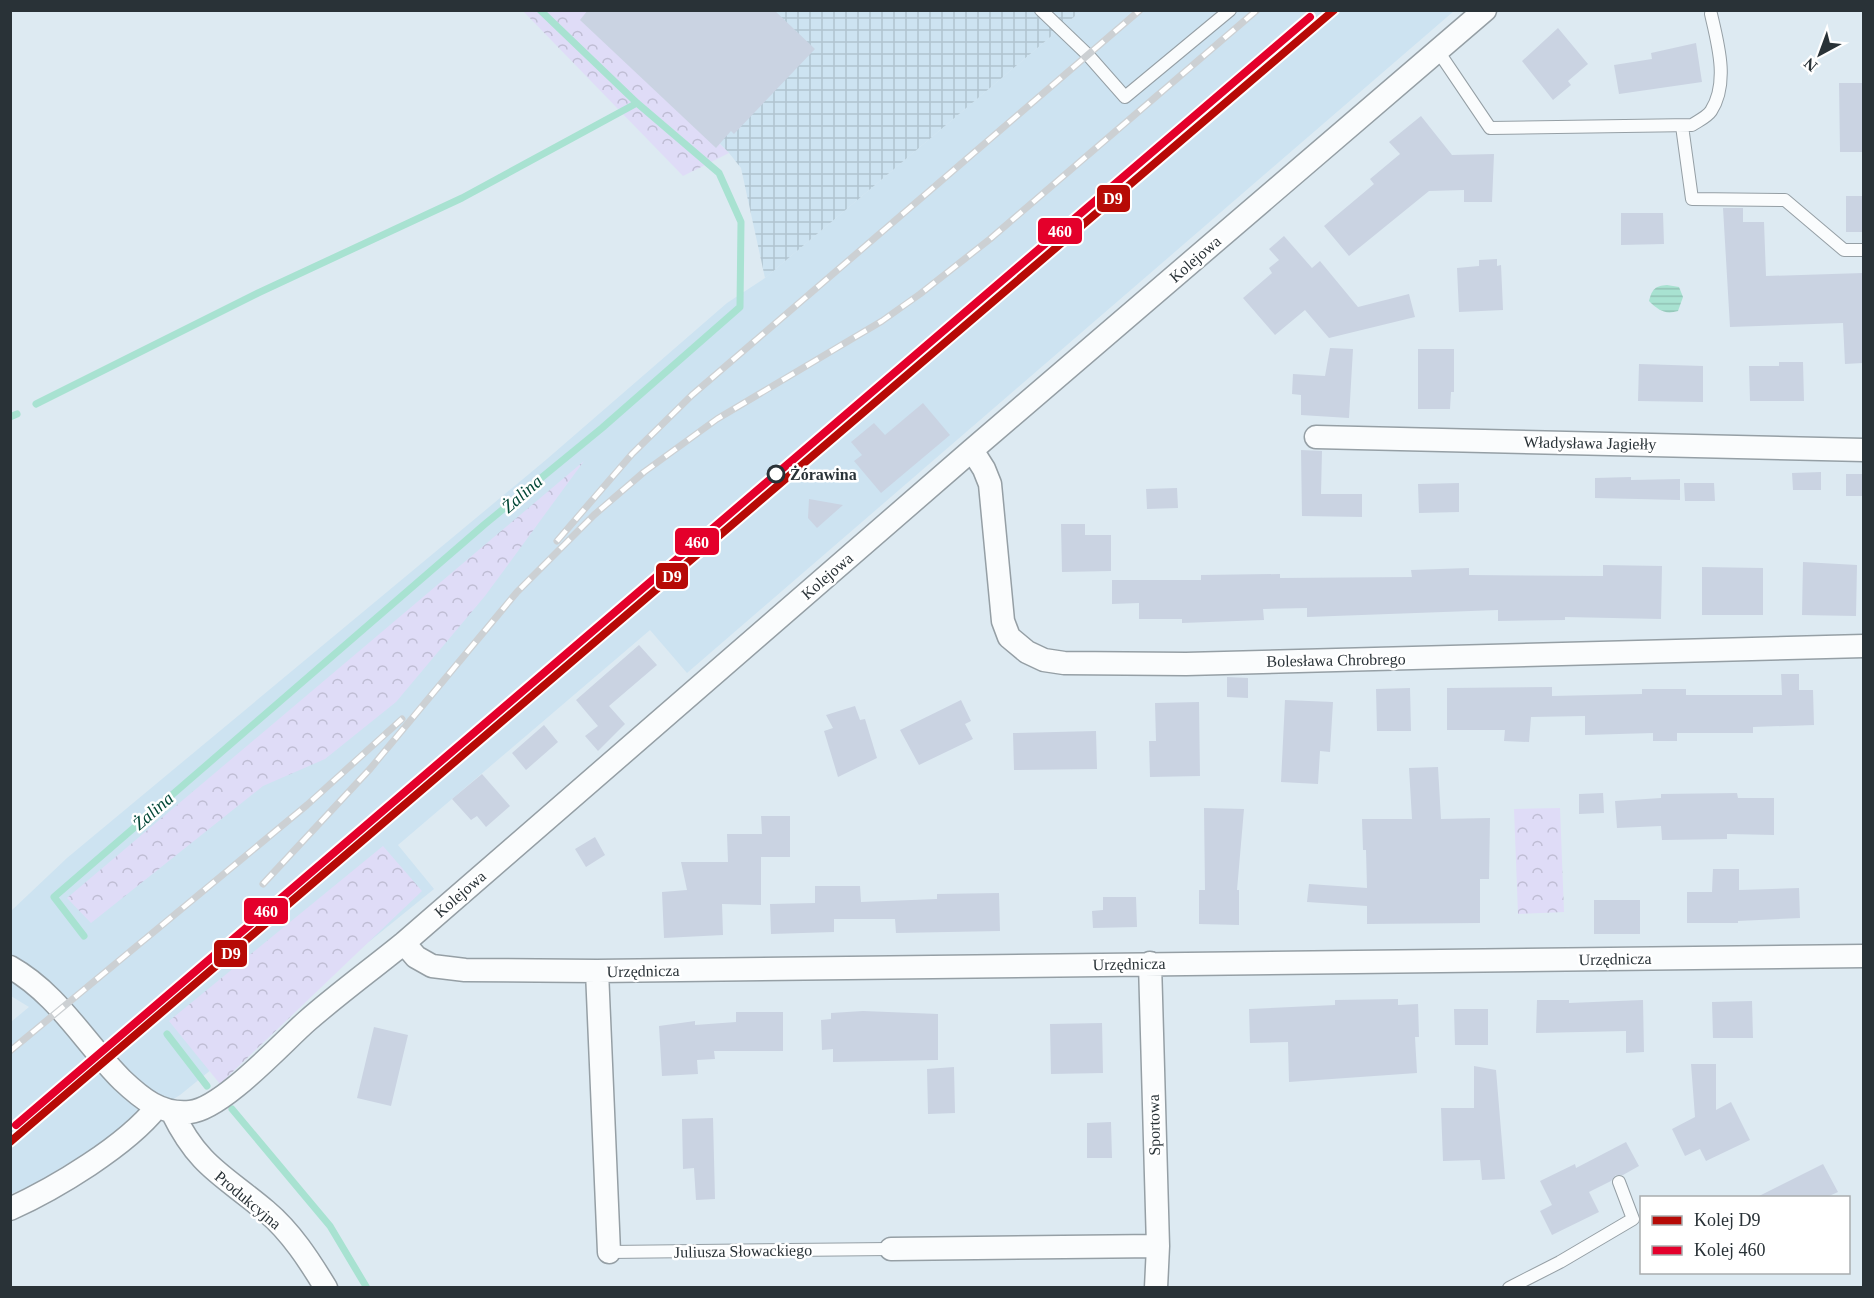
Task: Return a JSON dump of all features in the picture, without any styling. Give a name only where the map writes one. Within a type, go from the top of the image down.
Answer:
[{"type":"street","name":"Kolejowa","points":[[165,1109],[204,1109],[227,1093],[308,1020],[404,943],[972,450],[1485,10]]},
{"type":"street","name":"Władysława Jagiełły","points":[[1316,437],[1863,450]]},
{"type":"street","name":"Bolesława Chrobrego","points":[[972,450],[990,484],[1003,621],[1009,637],[1027,652],[1044,660],[1064,663],[1186,664],[1863,646]]},
{"type":"street","name":"Urzędnicza","points":[[404,943],[416,957],[432,966],[465,970],[597,971],[1863,956]]},
{"type":"street","name":"Sportowa","points":[[1150,963],[1158,1246],[1156,1287]]},
{"type":"street","points":[[10,967],[48,994],[142,1099],[165,1109]]},
{"type":"street","name":"Juliusza Słowackiego","points":[[597,971],[609,1252]]},
{"type":"street","points":[[10,1209],[72,1174],[165,1109]]},
{"type":"street","name":"Produkcyjna","points":[[165,1109],[197,1154],[218,1175],[266,1212],[293,1239],[326,1287]]},
{"type":"street","name":"Juliusza Słowackiego","points":[[891,1249],[1158,1246]]},
{"type":"lane","points":[[1041,10],[1088,55],[1125,97],[1230,10]]},
{"type":"lane","points":[[1438,51],[1490,128],[1692,125],[1710,112],[1720,87],[1719,47],[1711,14]]},
{"type":"lane","points":[[1682,126],[1692,199],[1785,200],[1844,250],[1863,250]]},
{"type":"lane","points":[[1509,1287],[1560,1262],[1634,1219],[1619,1182]]},
{"type":"lane","name":"Juliusza Słowackiego","points":[[609,1252],[891,1249]]},
{"type":"shaded area","points":[[586,11],[1081,11],[765,278],[741,168],[729,153]]},
{"type":"shaded area","points":[[1081,11],[1454,11],[687,673],[650,630],[398,845],[434,889],[180,1095],[36,1183],[11,1194],[11,1022],[29,1007],[11,996],[11,911],[67,858],[547,459],[727,303],[765,278]]},
{"type":"shaded area","points":[[1667,285],[1679,287],[1683,297],[1678,311],[1662,311],[1649,301],[1655,289]]},
{"type":"green space","points":[[523,11],[586,11],[729,153],[683,176]]},
{"type":"green space","points":[[584,461],[485,596],[396,702],[325,759],[263,786],[91,923],[67,898]]},
{"type":"green space","points":[[1560,808],[1564,912],[1518,914],[1514,809]]},
{"type":"green space","points":[[383,846],[422,891],[220,1084],[169,1021]]},
{"type":"building","points":[[588,10],[774,10],[815,49],[734,134],[731,131],[716,148],[580,20]]},
{"type":"building","points":[[1558,28],[1588,64],[1568,81],[1571,85],[1553,100],[1522,61]]},
{"type":"building","points":[[1696,43],[1702,82],[1619,94],[1614,65],[1652,59],[1651,53]]},
{"type":"building","points":[[1839,83],[1863,83],[1863,152],[1840,152]]},
{"type":"building","points":[[1421,116],[1452,155],[1494,154],[1492,202],[1464,202],[1464,190],[1429,191],[1349,256],[1324,226],[1374,184],[1370,179],[1400,154],[1389,142]]},
{"type":"building","points":[[1846,196],[1863,196],[1863,232],[1846,232]]},
{"type":"building","points":[[1723,208],[1743,208],[1743,222],[1764,222],[1766,276],[1863,273],[1863,363],[1845,364],[1843,323],[1730,327]]},
{"type":"building","points":[[1621,213],[1663,213],[1664,244],[1621,245]]},
{"type":"building","points":[[1284,236],[1312,268],[1320,261],[1358,307],[1409,294],[1415,317],[1329,338],[1305,310],[1275,335],[1243,298],[1272,273],[1269,268],[1279,260],[1269,249]]},
{"type":"building","points":[[1497,259],[1497,266],[1501,265],[1503,310],[1459,312],[1457,268],[1479,266],[1479,260]]},
{"type":"building","points":[[1330,348],[1353,349],[1349,418],[1301,415],[1301,395],[1292,394],[1293,374],[1325,376]]},
{"type":"building","points":[[1418,349],[1454,349],[1454,392],[1451,392],[1450,409],[1418,409]]},
{"type":"building","points":[[1779,362],[1803,362],[1804,401],[1750,401],[1749,366],[1779,366]]},
{"type":"building","points":[[1639,364],[1703,366],[1703,402],[1638,401]]},
{"type":"building","points":[[923,403],[950,435],[881,493],[854,461],[862,455],[851,442],[874,423],[885,435]]},
{"type":"building","points":[[1301,450],[1322,451],[1321,494],[1362,494],[1362,517],[1302,516]]},
{"type":"building","points":[[1821,472],[1821,490],[1793,490],[1792,473]]},
{"type":"building","points":[[1846,474],[1863,474],[1863,496],[1846,496]]},
{"type":"building","points":[[1631,477],[1631,480],[1680,479],[1680,500],[1595,498],[1595,478]]},
{"type":"building","points":[[1459,483],[1459,512],[1419,513],[1418,484]]},
{"type":"building","points":[[1684,483],[1714,483],[1715,501],[1685,501]]},
{"type":"building","points":[[1177,488],[1178,508],[1147,509],[1146,489]]},
{"type":"building","points":[[809,499],[843,505],[817,528],[808,518]]},
{"type":"building","points":[[1061,524],[1085,524],[1085,535],[1111,535],[1111,571],[1062,572]]},
{"type":"building","points":[[1803,562],[1857,565],[1856,616],[1802,615]]},
{"type":"building","points":[[1603,565],[1662,566],[1661,619],[1565,617],[1565,620],[1498,621],[1498,610],[1307,617],[1307,608],[1263,609],[1264,620],[1182,623],[1182,619],[1139,619],[1139,603],[1112,604],[1112,580],[1201,580],[1201,575],[1280,574],[1280,578],[1412,577],[1411,570],[1469,568],[1469,575],[1603,576]]},
{"type":"building","points":[[1702,567],[1763,568],[1763,615],[1702,615]]},
{"type":"building","points":[[639,645],[657,665],[609,706],[625,724],[598,751],[585,736],[598,726],[576,700]]},
{"type":"building","points":[[1781,674],[1799,674],[1799,690],[1813,690],[1814,725],[1753,727],[1753,733],[1677,733],[1677,741],[1653,741],[1653,733],[1585,735],[1585,716],[1531,717],[1529,742],[1504,741],[1505,730],[1447,730],[1447,688],[1552,687],[1552,696],[1642,694],[1642,689],[1686,689],[1686,695],[1782,695]]},
{"type":"building","points":[[1227,677],[1248,678],[1248,698],[1227,697]]},
{"type":"building","points":[[1410,688],[1411,731],[1377,731],[1376,689]]},
{"type":"building","points":[[961,700],[971,721],[965,724],[973,739],[919,765],[900,730]]},
{"type":"building","points":[[1285,700],[1333,702],[1330,752],[1320,751],[1318,784],[1281,782]]},
{"type":"building","points":[[1199,702],[1200,776],[1150,777],[1149,741],[1156,741],[1155,703]]},
{"type":"building","points":[[855,706],[860,720],[865,719],[877,758],[838,777],[824,731],[833,728],[826,715]]},
{"type":"building","points":[[544,725],[558,742],[526,770],[512,753]]},
{"type":"building","points":[[1096,731],[1097,769],[1014,770],[1013,733]]},
{"type":"building","points":[[1438,767],[1441,819],[1490,818],[1489,879],[1480,879],[1480,923],[1367,924],[1367,906],[1307,902],[1309,884],[1367,888],[1362,819],[1412,819],[1409,768]]},
{"type":"building","points":[[482,774],[510,806],[486,827],[477,816],[471,820],[452,799]]},
{"type":"building","points":[[1603,793],[1604,813],[1579,814],[1579,794]]},
{"type":"building","points":[[1737,793],[1738,798],[1774,798],[1774,835],[1727,834],[1727,839],[1662,840],[1661,826],[1617,828],[1615,801],[1661,798],[1661,794]]},
{"type":"building","points":[[1204,808],[1244,809],[1237,890],[1239,890],[1239,925],[1199,924],[1199,890],[1205,890]]},
{"type":"building","points":[[761,816],[790,816],[790,857],[761,857],[761,905],[722,904],[723,935],[664,938],[662,892],[687,890],[681,862],[728,862],[727,834],[762,834]]},
{"type":"building","points":[[595,837],[605,855],[586,867],[575,849]]},
{"type":"building","points":[[1713,869],[1739,869],[1739,890],[1799,888],[1800,918],[1738,921],[1738,923],[1687,923],[1687,892],[1712,892]]},
{"type":"building","points":[[815,886],[860,886],[861,902],[937,899],[937,894],[999,893],[1000,931],[896,933],[895,919],[834,919],[834,932],[771,934],[770,904],[815,903]]},
{"type":"building","points":[[1103,897],[1136,897],[1137,927],[1093,928],[1092,911],[1103,910]]},
{"type":"building","points":[[1594,900],[1640,900],[1640,934],[1594,934]]},
{"type":"building","points":[[1398,999],[1398,1005],[1418,1004],[1419,1037],[1415,1037],[1417,1073],[1289,1082],[1288,1042],[1250,1043],[1249,1009],[1335,1005],[1335,1000]]},
{"type":"building","points":[[1537,1000],[1569,1000],[1569,1003],[1643,1000],[1644,1052],[1626,1053],[1626,1031],[1536,1033]]},
{"type":"building","points":[[1752,1001],[1753,1038],[1713,1038],[1712,1002]]},
{"type":"building","points":[[1454,1009],[1488,1009],[1488,1045],[1455,1045]]},
{"type":"building","points":[[863,1011],[938,1014],[938,1060],[833,1062],[833,1049],[822,1050],[821,1020],[831,1019],[831,1013]]},
{"type":"building","points":[[736,1012],[783,1012],[783,1051],[714,1051],[715,1059],[697,1060],[698,1074],[662,1076],[659,1026],[695,1021],[695,1025],[736,1022]]},
{"type":"building","points":[[1102,1023],[1103,1073],[1051,1074],[1050,1024]]},
{"type":"building","points":[[374,1027],[408,1035],[391,1106],[357,1098]]},
{"type":"building","points":[[1691,1064],[1716,1064],[1716,1110],[1731,1102],[1750,1140],[1706,1161],[1700,1149],[1685,1156],[1672,1129],[1695,1117]]},
{"type":"building","points":[[1474,1066],[1496,1070],[1505,1179],[1482,1180],[1480,1160],[1443,1161],[1441,1108],[1474,1108]]},
{"type":"building","points":[[954,1067],[955,1113],[928,1114],[927,1069]]},
{"type":"building","points":[[713,1118],[715,1199],[696,1200],[694,1168],[683,1169],[682,1119]]},
{"type":"building","points":[[1111,1122],[1112,1158],[1087,1158],[1087,1123]]},
{"type":"building","points":[[1626,1142],[1639,1166],[1623,1175],[1616,1175],[1611,1181],[1589,1192],[1599,1212],[1552,1235],[1540,1211],[1552,1205],[1540,1181],[1575,1164],[1576,1168]]},
{"type":"building","points":[[1823,1164],[1838,1192],[1829,1196],[1759,1196]]},
{"type":"waterway","name":"Żalina","points":[[84,936],[54,897],[740,307],[741,222],[719,173],[637,103],[540,10]]},
{"type":"waterway","points":[[36,404],[258,293],[462,198],[637,103]]},
{"type":"waterway","points":[[10,417],[17,414]]},
{"type":"waterway","name":"Żalina","points":[[167,1034],[207,1086]]},
{"type":"waterway","name":"Żalina","points":[[232,1109],[330,1226],[367,1288]]},
{"type":"railway","points":[[557,541],[632,454],[692,395],[1140,10]]},
{"type":"railway","points":[[263,884],[370,769],[517,592],[594,515],[644,472],[717,419],[882,321],[920,294],[990,239],[1257,10]]},
{"type":"railway","points":[[10,1051],[307,805],[402,719]]},
{"type":"rail line","name":"D9","points":[[10,1142],[1334,10]]},
{"type":"rail line","name":"460","points":[[16,1125],[1310,17]]},
{"type":"place","name":"Żórawina","points":[[776,474]]}]
